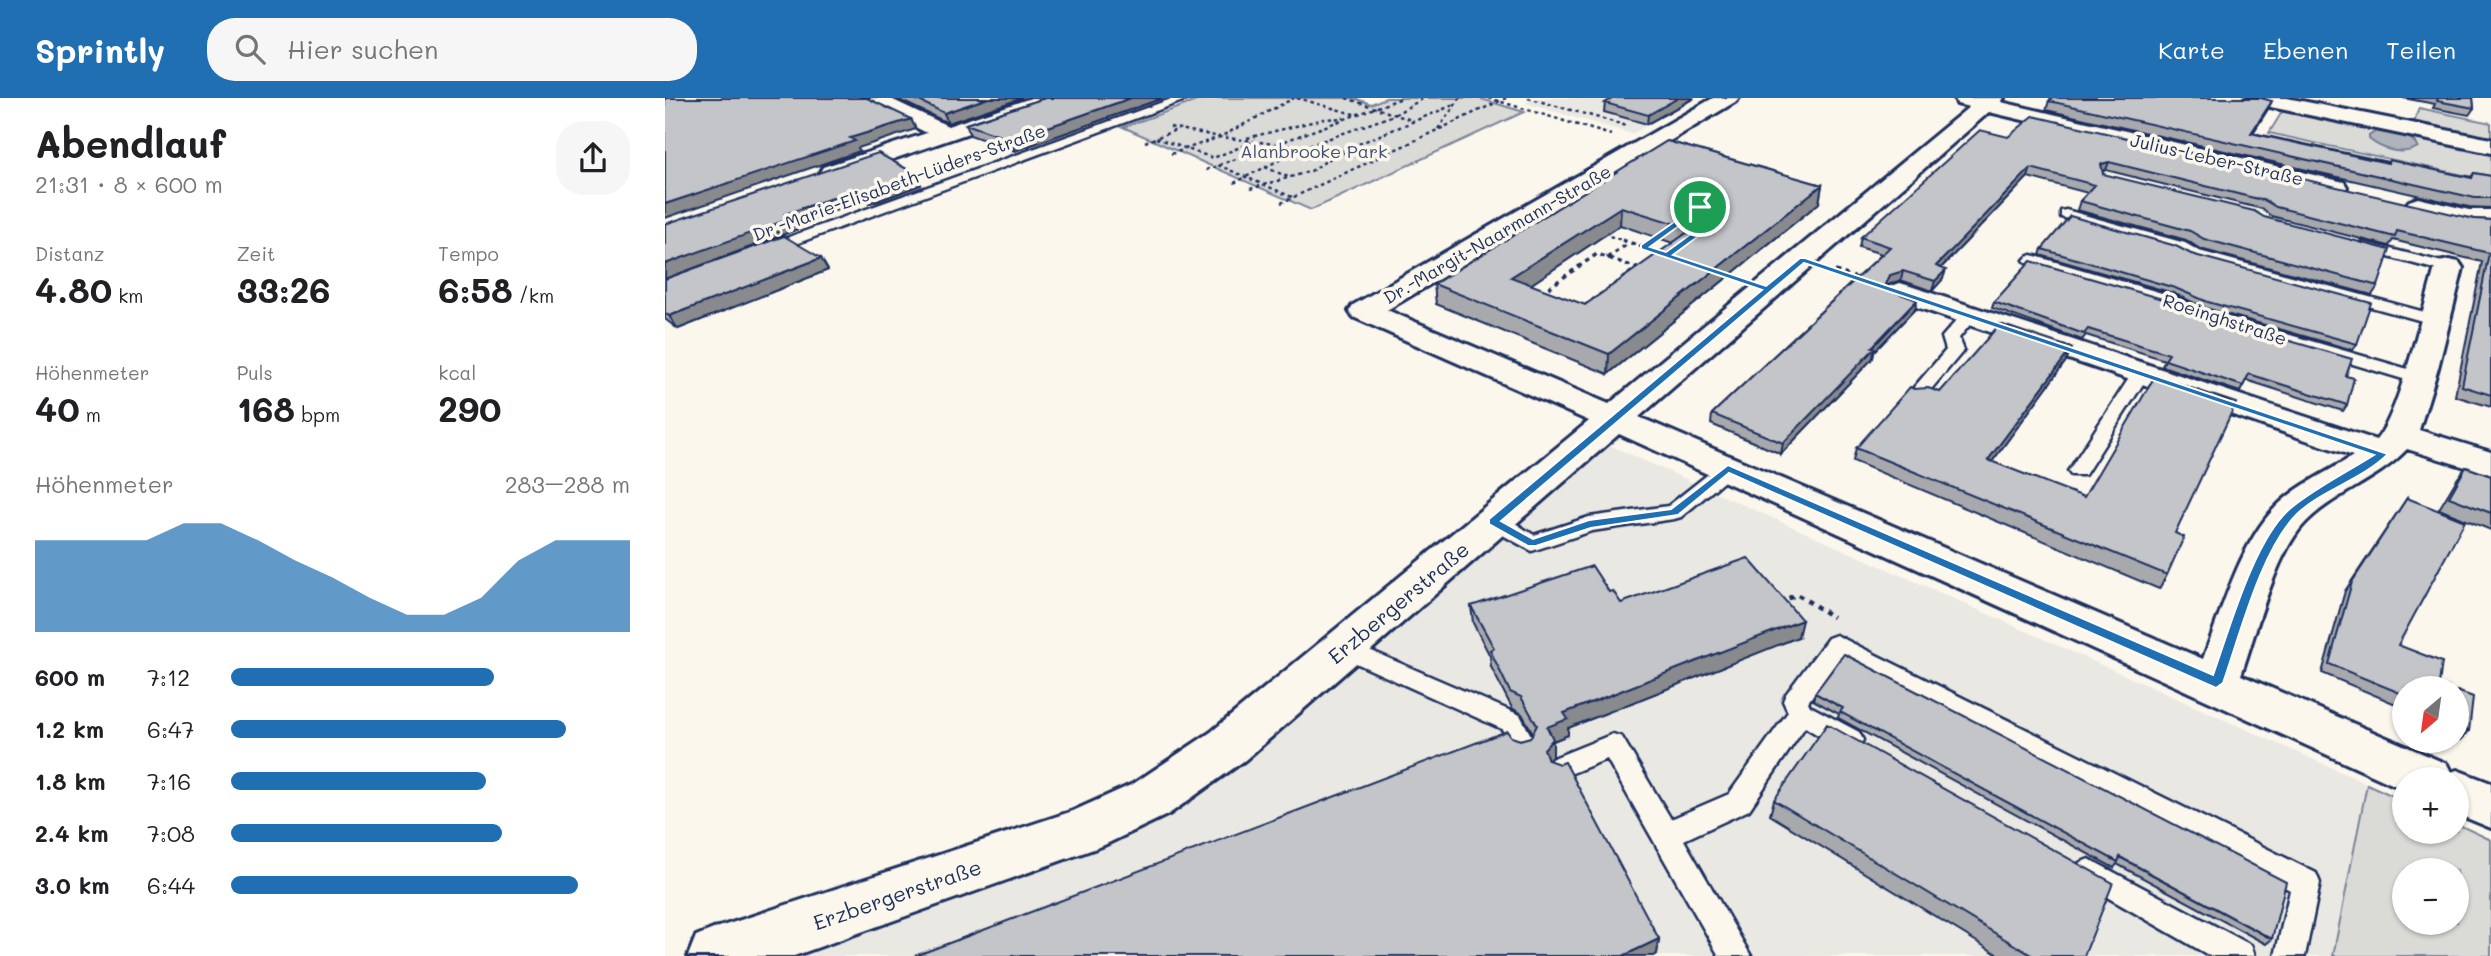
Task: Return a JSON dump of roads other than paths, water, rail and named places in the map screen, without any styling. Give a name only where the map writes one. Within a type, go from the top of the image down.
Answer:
[{"type":"street","points":[[872,98],[946,133]]},
{"type":"street","points":[[810,179],[1052,98]]},
{"type":"street","name":"Dr.-Margit-Naarmann-Straße","points":[[1614,419],[1364,311],[1728,98]]},
{"type":"street","points":[[1953,98],[1989,102]]},
{"type":"street","points":[[2256,98],[2491,146]]},
{"type":"street","name":"Julius-Leber-Straße","points":[[1989,102],[2360,193]]},
{"type":"street","name":"Erzbergerstraße","points":[[716,956],[1084,830],[1151,799],[1228,746],[1989,102]]},
{"type":"street","points":[[1835,199],[1863,208]]},
{"type":"street","points":[[2401,202],[2469,218],[2491,218]]},
{"type":"street","points":[[2216,683],[2257,570],[2276,532],[2294,510],[2391,445],[2419,378],[2437,320],[2449,268]]},
{"type":"street","points":[[1900,292],[2141,373],[2391,445],[2491,464]]},
{"type":"street","points":[[1614,419],[2403,767]]},
{"type":"street","points":[[2469,796],[2491,806]]},
{"type":"lane","name":"Dr.-Marie-Elisabeth-Lüders-Straße","points":[[751,256],[1185,98]]},
{"type":"lane","points":[[2066,214],[2180,246],[2194,254],[2437,320]]},
{"type":"lane","points":[[2344,241],[2449,268]]},
{"type":"lane","name":"Roeinghstraße","points":[[2032,260],[2166,299],[2198,313],[2419,378]]},
{"type":"lane","points":[[1916,396],[1955,350],[1950,337],[1970,316]]},
{"type":"lane","points":[[2078,471],[2141,373]]},
{"type":"lane","points":[[1493,521],[1532,544],[1589,524],[1674,512],[1728,468]]},
{"type":"lane","points":[[1874,753],[1801,713],[1795,701],[1836,644],[2306,883],[2290,956]]},
{"type":"lane","points":[[1344,648],[1511,722],[1522,743]]},
{"type":"lane","points":[[1665,835],[1739,802],[1801,713]]},
{"type":"lane","points":[[1560,767],[1613,745],[1733,955]]},
{"type":"lane","points":[[2070,861],[2240,956]]},
{"type":"park label","name":"Alanbrooke Park","points":[[1314,151]]}]
